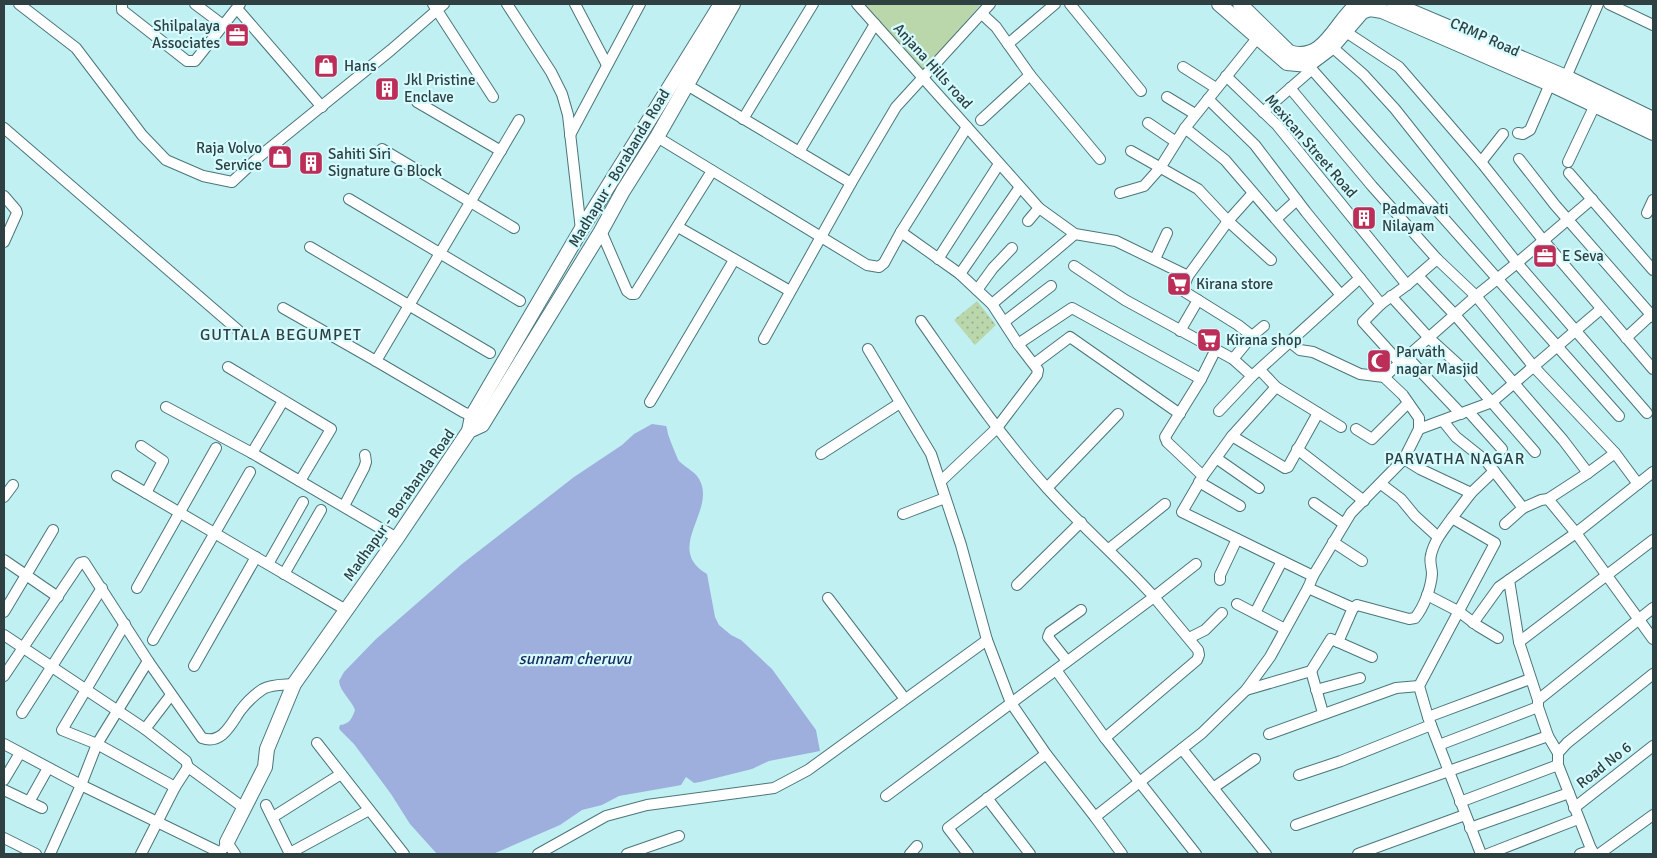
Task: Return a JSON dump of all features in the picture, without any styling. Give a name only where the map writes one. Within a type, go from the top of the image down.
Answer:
[{"type":"street","points":[[19,4],[76,48],[142,136],[166,160],[202,176],[232,182],[260,156],[391,50],[438,6],[493,97]]},
{"type":"street","points":[[122,4],[122,10],[187,61],[195,61],[223,25],[240,8],[322,107]]},
{"type":"street","points":[[195,4],[223,25]]},
{"type":"street","points":[[507,4],[551,72],[568,115],[582,230]]},
{"type":"street","points":[[575,4],[607,65]]},
{"type":"street","points":[[570,136],[640,4]]},
{"type":"street","points":[[470,430],[472,416],[582,230],[721,4]]},
{"type":"street","name":"Madhapur - Borabanda Road","points":[[223,850],[265,767],[267,749],[293,686],[470,430],[482,425],[601,231],[623,190],[657,137],[733,4]]},
{"type":"street","points":[[743,118],[813,4]]},
{"type":"street","name":"Anjana Hills road","points":[[857,4],[1039,208],[1075,234]]},
{"type":"street","points":[[764,339],[851,183],[896,107],[990,4]]},
{"type":"street","points":[[1008,44],[1055,4]]},
{"type":"street","points":[[1070,4],[1141,91]]},
{"type":"street","points":[[1219,4],[1287,62],[1310,67],[1619,416]]},
{"type":"street","points":[[1240,4],[1289,52],[1298,55],[1309,54],[1327,40],[1351,9],[1358,4]]},
{"type":"street","name":"CRMP Road","points":[[1394,4],[1566,77],[1653,119]]},
{"type":"street","points":[[1566,77],[1598,4]]},
{"type":"street","points":[[1609,4],[1653,25]]},
{"type":"street","name":"CRMP Road","points":[[1310,67],[1332,47],[1362,12],[1370,9],[1382,11],[1550,84],[1653,133]]},
{"type":"street","points":[[982,14],[996,27],[1030,75],[1100,159]]},
{"type":"street","points":[[799,152],[875,24]]},
{"type":"street","points":[[1346,32],[1399,67],[1482,162],[1543,240],[1653,369]]},
{"type":"street","points":[[1120,193],[1144,186],[1160,168],[1195,114],[1258,36]]},
{"type":"street","points":[[1332,47],[1364,75],[1395,109],[1517,263],[1647,413]]},
{"type":"street","points":[[1183,67],[1216,88]]},
{"type":"street","points":[[1263,112],[1310,67]]},
{"type":"street","points":[[981,120],[1030,75]]},
{"type":"street","name":"Mexican Street Road","points":[[1226,76],[1283,132],[1407,285]]},
{"type":"street","points":[[1518,133],[1522,134],[1530,130],[1550,84]]},
{"type":"street","points":[[687,85],[851,183]]},
{"type":"street","points":[[1290,88],[1372,186],[1437,259],[1476,296],[1534,367],[1615,454],[1638,484]]},
{"type":"street","points":[[1167,97],[1195,114]]},
{"type":"street","points":[[1208,99],[1255,145],[1380,304]]},
{"type":"street","points":[[417,102],[501,150]]},
{"type":"street","points":[[1568,162],[1595,105]]},
{"type":"street","points":[[376,361],[519,120]]},
{"type":"street","points":[[1148,123],[1176,142]]},
{"type":"street","points":[[657,137],[867,265],[879,267],[884,263],[901,232],[967,127]]},
{"type":"street","points":[[4,128],[239,330]]},
{"type":"street","points":[[1185,128],[1225,160],[1341,295]]},
{"type":"street","points":[[1482,162],[1503,134]]},
{"type":"street","points":[[382,149],[514,228]]},
{"type":"street","points":[[1131,151],[1198,189],[1228,221],[1271,260]]},
{"type":"street","points":[[1519,159],[1568,220],[1653,315],[1626,338]]},
{"type":"street","points":[[938,259],[999,164]]},
{"type":"street","points":[[601,231],[627,291],[635,294],[712,171]]},
{"type":"street","points":[[1569,173],[1653,270]]},
{"type":"street","points":[[960,274],[1020,187]]},
{"type":"street","points":[[1252,336],[1183,289],[1188,276],[1228,221],[1253,193]]},
{"type":"street","points":[[4,196],[16,210],[17,214],[4,242]]},
{"type":"street","points":[[348,199],[520,301]]},
{"type":"street","points":[[1384,377],[1476,296],[1592,199]]},
{"type":"street","points":[[1276,219],[1297,200]]},
{"type":"street","points":[[1647,214],[1653,200]]},
{"type":"street","points":[[1028,221],[1039,208]]},
{"type":"street","points":[[678,227],[790,291]]},
{"type":"street","points":[[901,232],[960,274],[992,304],[1018,344],[1038,370],[1037,376],[996,429],[941,481]]},
{"type":"street","points":[[1155,260],[1167,233]]},
{"type":"street","points":[[992,304],[1075,234],[1116,241],[1188,276]]},
{"type":"street","points":[[310,247],[490,353]]},
{"type":"street","points":[[978,290],[993,268],[1012,248]]},
{"type":"street","points":[[1437,259],[1407,285],[1380,304],[1365,319],[1363,324],[1464,412],[1502,449]]},
{"type":"street","points":[[650,402],[734,260]]},
{"type":"street","points":[[1074,266],[1125,300],[1216,349],[1341,427]]},
{"type":"street","points":[[1418,276],[1455,315],[1563,440],[1588,474]]},
{"type":"street","points":[[1220,411],[1256,373],[1360,278]]},
{"type":"street","points":[[1004,322],[1051,286]]},
{"type":"street","points":[[1392,296],[1430,338],[1462,368],[1535,452]]},
{"type":"street","points":[[1180,331],[1198,300]]},
{"type":"street","points":[[283,308],[472,416]]},
{"type":"street","points":[[1018,344],[1072,308],[1201,379]]},
{"type":"street","points":[[1419,430],[1492,402],[1601,308]]},
{"type":"street","points":[[921,321],[996,429],[1047,488],[1109,549],[1154,597],[1198,650],[1197,660],[1105,738]]},
{"type":"street","points":[[1233,359],[1252,336],[1264,326]]},
{"type":"street","points":[[1034,364],[1070,337],[1180,414]]},
{"type":"street","points":[[1095,817],[1202,733],[1246,690],[1270,657],[1313,576],[1351,513],[1404,460],[1419,430],[1419,418],[1403,395],[1384,377],[1360,374],[1313,352],[1300,350],[1290,342]]},
{"type":"street","points":[[1216,349],[1201,379],[1166,434],[1166,440],[1201,479],[1240,506]]},
{"type":"street","points":[[868,350],[931,454],[961,545],[987,640],[1010,704],[1122,854]]},
{"type":"street","points":[[228,367],[283,401],[332,428],[300,481]]},
{"type":"street","points":[[1276,387],[1232,436],[1201,479],[1182,512],[1313,576]]},
{"type":"street","points":[[252,453],[283,401]]},
{"type":"street","points":[[821,454],[900,403]]},
{"type":"street","points":[[1356,429],[1372,438],[1408,403]]},
{"type":"street","points":[[166,407],[252,453],[397,538]]},
{"type":"street","points":[[1047,488],[1118,414]]},
{"type":"street","points":[[1232,436],[1282,468],[1288,466],[1318,414]]},
{"type":"street","points":[[1443,421],[1456,437],[1486,461],[1523,508]]},
{"type":"street","points":[[141,446],[163,461],[146,493]]},
{"type":"street","points":[[137,588],[216,448]]},
{"type":"street","points":[[1297,449],[1364,501]]},
{"type":"street","points":[[1505,524],[1523,508],[1548,499],[1588,474],[1615,454]]},
{"type":"street","points":[[344,506],[364,468],[366,455]]},
{"type":"street","points":[[1216,458],[1259,488]]},
{"type":"street","points":[[1404,460],[1471,493]]},
{"type":"street","points":[[1338,642],[1353,608],[1357,605],[1410,619],[1415,618],[1427,594],[1432,573],[1429,561],[1438,537],[1471,493],[1494,471]]},
{"type":"street","points":[[153,640],[250,472]]},
{"type":"street","points":[[1473,622],[1499,586],[1576,533],[1653,472]]},
{"type":"street","points":[[117,476],[346,610]]},
{"type":"street","points":[[1381,484],[1401,499],[1415,516],[1438,537]]},
{"type":"street","points":[[4,497],[13,485]]},
{"type":"street","points":[[903,514],[945,498]]},
{"type":"street","points":[[1548,499],[1576,533],[1653,639]]},
{"type":"street","points":[[268,564],[303,502]]},
{"type":"street","points":[[1314,503],[1344,524]]},
{"type":"street","points":[[1109,549],[1165,504]]},
{"type":"street","points":[[284,574],[321,510]]},
{"type":"street","points":[[1452,518],[1495,543],[1419,686],[1430,721],[1481,854]]},
{"type":"street","points":[[1017,585],[1081,522]]},
{"type":"street","points":[[4,612],[53,530]]},
{"type":"street","points":[[1220,580],[1220,575],[1237,540]]},
{"type":"street","points":[[1519,642],[1653,540]]},
{"type":"street","points":[[1333,542],[1362,561]]},
{"type":"street","points":[[194,666],[256,557]]},
{"type":"street","points":[[4,560],[58,597]]},
{"type":"street","points":[[1255,613],[1282,561]]},
{"type":"street","points":[[4,676],[80,563],[84,562],[171,696],[202,738],[212,739],[225,733],[246,704],[264,688],[269,686],[293,686]]},
{"type":"street","points":[[886,796],[1196,564]]},
{"type":"street","points":[[1510,580],[1519,642],[1530,679],[1548,736],[1558,754],[1558,765],[1578,819],[1594,853]]},
{"type":"street","points":[[22,713],[102,588]]},
{"type":"street","points":[[1308,588],[1353,608]]},
{"type":"street","points":[[1427,594],[1458,611],[1498,638]]},
{"type":"street","points":[[828,598],[905,699]]},
{"type":"street","points":[[1237,604],[1286,629]]},
{"type":"street","points":[[1439,745],[1538,704],[1653,608]]},
{"type":"street","points":[[1067,660],[1048,637],[1050,632],[1081,610]]},
{"type":"street","points":[[1189,638],[1205,630],[1222,613]]},
{"type":"street","points":[[126,624],[62,730],[97,744],[175,787]]},
{"type":"street","points":[[4,635],[145,729],[186,761],[188,767],[244,808]]},
{"type":"street","points":[[1246,690],[1311,672],[1331,639],[1372,657]]},
{"type":"street","points":[[538,854],[606,816],[647,805],[774,788],[808,770],[987,640]]},
{"type":"street","points":[[50,854],[97,744],[148,661]]},
{"type":"street","points":[[1056,670],[1105,738],[1196,854]]},
{"type":"street","points":[[1311,672],[1323,713]]},
{"type":"street","points":[[1558,754],[1567,743],[1653,674]]},
{"type":"street","points":[[1316,690],[1360,678]]},
{"type":"street","points":[[1299,775],[1341,761],[1530,679]]},
{"type":"street","points":[[1269,734],[1396,688],[1419,686]]},
{"type":"street","points":[[145,729],[171,696]]},
{"type":"street","points":[[1296,825],[1548,736]]},
{"type":"street","points":[[317,743],[404,854]]},
{"type":"street","points":[[4,744],[81,785],[157,822],[235,854]]},
{"type":"street","name":"Road No 6","points":[[1574,808],[1653,746]]},
{"type":"street","points":[[1182,748],[1266,854]]},
{"type":"street","points":[[4,780],[20,753]]},
{"type":"street","points":[[968,854],[948,828],[1046,754]]},
{"type":"street","points":[[1213,788],[1255,759]]},
{"type":"street","points":[[1460,802],[1558,765]]},
{"type":"street","points":[[141,854],[175,787],[188,767]]},
{"type":"street","points":[[29,802],[48,768]]},
{"type":"street","points":[[273,817],[340,774]]},
{"type":"street","points":[[4,790],[42,808]]},
{"type":"street","points":[[1470,828],[1569,793]]},
{"type":"street","points":[[987,798],[1030,854]]},
{"type":"street","points":[[266,805],[290,854],[369,810]]},
{"type":"street","points":[[1358,854],[1465,815]]},
{"type":"street","points":[[1580,854],[1594,853],[1653,815]]},
{"type":"street","points":[[1488,854],[1578,819]]},
{"type":"street","points":[[626,854],[679,836]]},
{"type":"street","points":[[4,838],[36,854]]},
{"type":"street","points":[[910,854],[917,846]]},
{"type":"green space","points":[[864,4],[981,4],[924,70]]},
{"type":"green space","points":[[977,301],[996,325],[975,345],[954,320]]},
{"type":"water","name":"sunnam cheruvu","points":[[652,424],[666,426],[668,436],[679,461],[694,473],[701,483],[703,495],[690,542],[690,554],[695,564],[707,574],[715,617],[719,625],[731,635],[741,640],[772,669],[816,730],[820,751],[769,761],[752,769],[700,782],[694,783],[686,777],[681,785],[619,796],[602,805],[582,810],[560,825],[493,854],[437,854],[410,824],[391,794],[354,744],[340,730],[340,725],[352,718],[355,710],[341,689],[339,681],[344,672],[376,639],[462,564],[574,477],[622,445],[634,434]]},
{"type":"place","name":"Shilpalaya Associates","points":[[237,35]]},
{"type":"place","name":"Hans","points":[[326,66]]},
{"type":"place","name":"Jkl Pristine Enclave","points":[[387,89]]},
{"type":"place","name":"Raja Volvo Service","points":[[280,157]]},
{"type":"place","name":"Sahiti Siri Signature G Block","points":[[311,163]]},
{"type":"place","name":"Padmavati Nilayam","points":[[1364,218]]},
{"type":"place","name":"E Seva","points":[[1545,256]]},
{"type":"place","name":"Kirana store","points":[[1179,284]]},
{"type":"place","name":"Kirana shop","points":[[1209,340]]},
{"type":"place","name":"Parvath nagar Masjid","points":[[1379,361]]},
{"type":"district","name":"GUTTALA BEGUMPET","points":[[281,335]]},
{"type":"district","name":"PARVATHA NAGAR","points":[[1455,459]]}]
